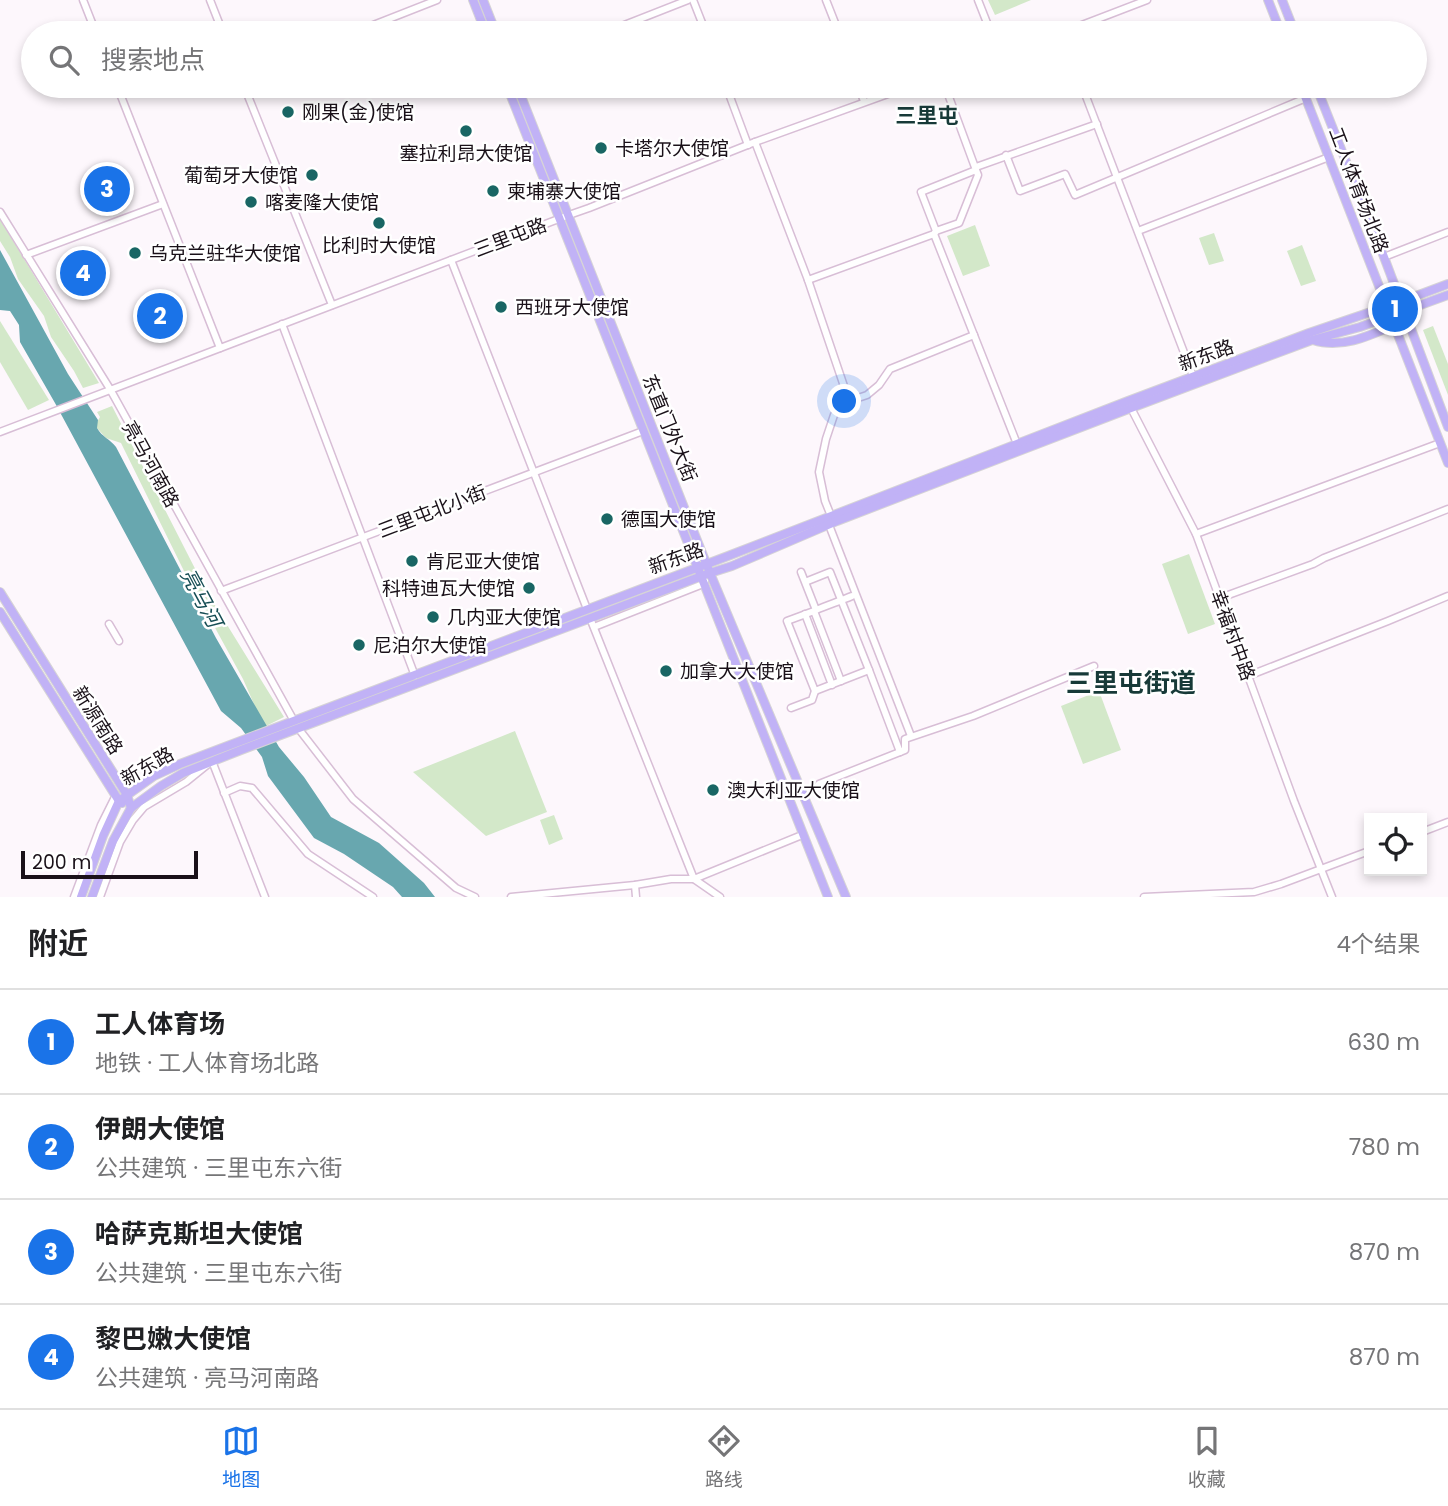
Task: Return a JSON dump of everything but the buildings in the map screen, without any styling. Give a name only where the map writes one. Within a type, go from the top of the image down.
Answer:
[{"type":"main road","points":[[473,0],[481,21]]},
{"type":"main road","points":[[483,0],[491,21]]},
{"type":"main road","points":[[1269,0],[1277,21]]},
{"type":"main road","points":[[1282,0],[1290,21]]},
{"type":"main road","name":"东直门外大街","points":[[512,98],[828,897]]},
{"type":"main road","name":"东直门外大街","points":[[522,98],[710,573],[846,897]]},
{"type":"main road","name":"工人体育场北路","points":[[1321,98],[1448,427]]},
{"type":"main road","name":"工人体育场北路","points":[[1306,99],[1448,463]]},
{"type":"main road","name":"新东路","points":[[81,897],[121,795],[180,764],[239,746],[592,622],[702,580],[710,573],[732,566],[830,520],[1017,444],[1193,376],[1448,284]]},
{"type":"main road","name":"新东路","points":[[296,725],[707,563],[830,520],[1312,340],[1342,343],[1392,321],[1404,312],[1448,295]]},
{"type":"main road","name":"新源南路","points":[[0,592],[121,795]]},
{"type":"main road","name":"新源南路","points":[[0,612],[131,808]]},
{"type":"main road","name":"新东路","points":[[92,897],[113,841],[131,808],[183,773],[239,746]]},
{"type":"street","points":[[83,0],[91,21]]},
{"type":"street","points":[[210,0],[218,21]]},
{"type":"street","points":[[384,21],[437,0]]},
{"type":"street","points":[[636,21],[691,0],[701,21]]},
{"type":"street","points":[[826,0],[834,21]]},
{"type":"street","points":[[978,0],[986,21]]},
{"type":"street","points":[[1093,21],[1146,0]]},
{"type":"street","points":[[122,98],[220,348]]},
{"type":"street","points":[[249,98],[332,305]]},
{"type":"street","points":[[731,98],[808,280],[849,401]]},
{"type":"street","points":[[862,98],[864,102]]},
{"type":"street","name":"三里屯路","points":[[0,432],[876,98]]},
{"type":"street","points":[[808,280],[959,223],[978,175],[949,98]]},
{"type":"street","points":[[1087,98],[1193,376]]},
{"type":"street","points":[[1006,155],[1020,191],[1065,174],[1075,195],[1306,99]]},
{"type":"street","points":[[1017,444],[921,192],[1006,155],[1097,124]]},
{"type":"street","points":[[1138,231],[1329,157]]},
{"type":"street","points":[[26,255],[163,204]]},
{"type":"street","name":"亮马河南路","points":[[0,212],[110,389],[296,725],[353,799],[456,888],[475,897]]},
{"type":"street","points":[[1384,257],[1448,232]]},
{"type":"street","points":[[451,260],[587,609]]},
{"type":"street","points":[[282,324],[415,676]]},
{"type":"street","points":[[911,736],[830,520],[819,472],[834,415],[849,401],[867,395],[890,369],[974,335]]},
{"type":"street","name":"幸福村中路","points":[[1131,408],[1196,534],[1332,897]]},
{"type":"street","name":"三里屯北小街","points":[[221,591],[643,431]]},
{"type":"street","points":[[1196,534],[1440,443]]},
{"type":"street","points":[[1220,598],[1448,509]]},
{"type":"street","points":[[801,572],[841,681]]},
{"type":"street","points":[[815,611],[805,582],[830,572],[900,752]]},
{"type":"street","points":[[791,708],[812,700],[815,691],[787,621],[852,596]]},
{"type":"street","points":[[1248,676],[1448,596]]},
{"type":"street","points":[[805,614],[832,685]]},
{"type":"street","points":[[592,622],[694,879],[720,897]]},
{"type":"street","points":[[108,624],[119,641]]},
{"type":"street","points":[[818,784],[905,750],[905,739],[911,736],[974,716],[1094,666]]},
{"type":"street","points":[[815,691],[869,670]]},
{"type":"street","points":[[100,897],[120,842],[133,820],[144,807],[186,782],[212,761],[265,897]]},
{"type":"street","points":[[224,793],[240,786],[252,788],[308,854],[373,897]]},
{"type":"street","points":[[74,897],[102,825],[121,795]]},
{"type":"street","points":[[1427,830],[1448,822]]},
{"type":"street","points":[[511,897],[671,879],[694,879],[802,835]]},
{"type":"street","points":[[1144,897],[1254,892],[1364,853]]},
{"type":"street","points":[[635,885],[636,896]]},
{"type":"green space","points":[[988,0],[1031,0],[995,15]]},
{"type":"green space","points":[[0,219],[99,383],[83,388],[51,337],[44,316],[18,279],[10,257],[0,241]]},
{"type":"green space","points":[[975,225],[990,266],[963,276],[947,236]]},
{"type":"green space","points":[[1214,233],[1224,261],[1209,265],[1199,238]]},
{"type":"green space","points":[[1302,245],[1316,281],[1301,286],[1287,251]]},
{"type":"green space","points":[[0,321],[49,400],[28,410],[0,362]]},
{"type":"green space","points":[[1433,326],[1448,364],[1448,395],[1423,330]]},
{"type":"green space","points":[[112,406],[208,594],[284,717],[264,727],[243,679],[184,571],[121,443],[106,438],[97,428],[100,417],[97,412]]},
{"type":"green space","points":[[1189,554],[1215,624],[1188,634],[1162,564]]},
{"type":"green space","points":[[1099,691],[1121,750],[1083,764],[1061,706]]},
{"type":"green space","points":[[515,731],[547,812],[486,836],[413,772]]},
{"type":"green space","points":[[554,815],[563,839],[549,845],[540,820]]},
{"type":"water","points":[[0,250],[68,374],[98,420],[97,428],[116,447],[216,638],[279,747],[304,777],[331,817],[379,843],[424,883],[435,897],[402,897],[393,887],[344,854],[314,838],[268,776],[262,757],[241,728],[221,711],[20,342],[19,325],[10,311],[0,310]]},
{"type":"place","name":"刚果(金)使馆","points":[[288,112]]},
{"type":"place","name":"塞拉利昂大使馆","points":[[466,131]]},
{"type":"place","name":"卡塔尔大使馆","points":[[601,148]]},
{"type":"place","name":"葡萄牙大使馆","points":[[312,175]]},
{"type":"place","name":"哈萨克斯坦大使馆","points":[[107,189]]},
{"type":"place","name":"柬埔寨大使馆","points":[[493,191]]},
{"type":"place","name":"喀麦隆大使馆","points":[[251,202]]},
{"type":"place","name":"比利时大使馆","points":[[379,223]]},
{"type":"place","name":"乌克兰驻华大使馆","points":[[135,253]]},
{"type":"place","name":"黎巴嫩大使馆","points":[[83,273]]},
{"type":"place","name":"西班牙大使馆","points":[[501,307]]},
{"type":"place","name":"工人体育场","points":[[1395,309]]},
{"type":"place","name":"伊朗大使馆","points":[[160,316]]},
{"type":"place","name":"德国大使馆","points":[[607,519]]},
{"type":"place","name":"肯尼亚大使馆","points":[[412,561]]},
{"type":"place","name":"科特迪瓦大使馆","points":[[529,588]]},
{"type":"place","name":"几内亚大使馆","points":[[433,617]]},
{"type":"place","name":"尼泊尔大使馆","points":[[359,645]]},
{"type":"place","name":"加拿大大使馆","points":[[666,671]]},
{"type":"place","name":"澳大利亚大使馆","points":[[713,790]]},
{"type":"district","name":"三里屯","points":[[927,116]]},
{"type":"district","name":"三里屯街道","points":[[1131,683]]},
{"type":"water label","name":"亮马河","points":[[201,598]]}]
